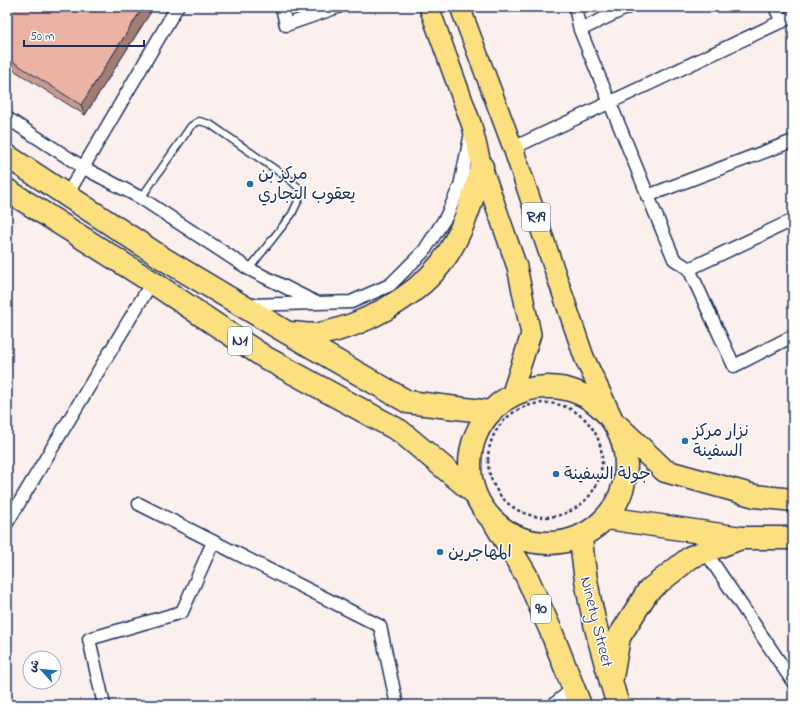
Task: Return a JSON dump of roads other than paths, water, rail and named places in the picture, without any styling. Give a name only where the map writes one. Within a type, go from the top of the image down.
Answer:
[{"type":"highway","name":"N1","points":[[7,156],[164,259],[286,332],[408,402],[490,412]]},
{"type":"highway","points":[[286,332],[319,334],[353,326],[385,309],[419,286],[441,264],[457,236],[471,204],[482,167]]},
{"type":"highway","name":"N1","points":[[7,190],[152,282],[266,358],[400,431],[472,491]]},
{"type":"highway","points":[[616,425],[627,456],[624,488],[607,518],[581,537],[557,544],[532,543],[509,534],[491,517],[472,491],[470,460],[476,435],[490,412],[511,396],[540,387],[569,389],[596,402],[616,425],[665,471],[755,496],[793,500]]},
{"type":"highway","name":"90","points":[[491,517],[526,575],[577,696]]},
{"type":"highway","points":[[607,518],[741,538],[783,538]]},
{"type":"highway","name":"Ninety Street","points":[[581,537],[589,604],[618,705]]},
{"type":"highway","points":[[612,683],[619,637],[648,592],[691,557],[741,538]]},
{"type":"main road","name":"R19","points":[[429,7],[472,126],[482,167],[517,267],[531,334],[511,396]]},
{"type":"main road","name":"R19","points":[[460,7],[513,148],[584,357],[616,425]]},
{"type":"street","points":[[67,195],[177,7]]},
{"type":"street","points":[[282,7],[286,25],[338,7]]},
{"type":"street","points":[[575,7],[580,30],[674,259],[689,269],[734,366],[793,336]]},
{"type":"street","points":[[580,30],[628,7]]},
{"type":"street","points":[[775,7],[782,22]]},
{"type":"street","points":[[513,148],[793,16]]},
{"type":"street","points":[[7,118],[84,168],[141,198],[249,269],[317,303]]},
{"type":"street","points":[[241,305],[351,302],[390,285],[424,251],[446,217],[460,186],[472,126]]},
{"type":"street","points":[[647,196],[793,141]]},
{"type":"street","points":[[689,269],[793,220]]},
{"type":"street","points":[[7,523],[152,282]]},
{"type":"street","points":[[139,504],[380,626],[397,705]]},
{"type":"street","points":[[783,538],[793,551]]},
{"type":"street","points":[[104,705],[89,639],[182,612],[213,542]]},
{"type":"street","points":[[706,551],[793,682]]},
{"type":"street","points":[[553,705],[577,696]]},
{"type":"lane","points":[[141,198],[191,126],[199,121],[210,124],[289,179],[299,188],[299,199],[292,214],[249,269]]},
{"type":"place","name":"مركز بن يعقوب التجاري","points":[[250,184]]},
{"type":"place","name":"نزار مركز السفينة","points":[[685,441]]},
{"type":"place","name":"جولة السفينة","points":[[556,474]]},
{"type":"place","name":"المهاجرين","points":[[440,552]]}]
